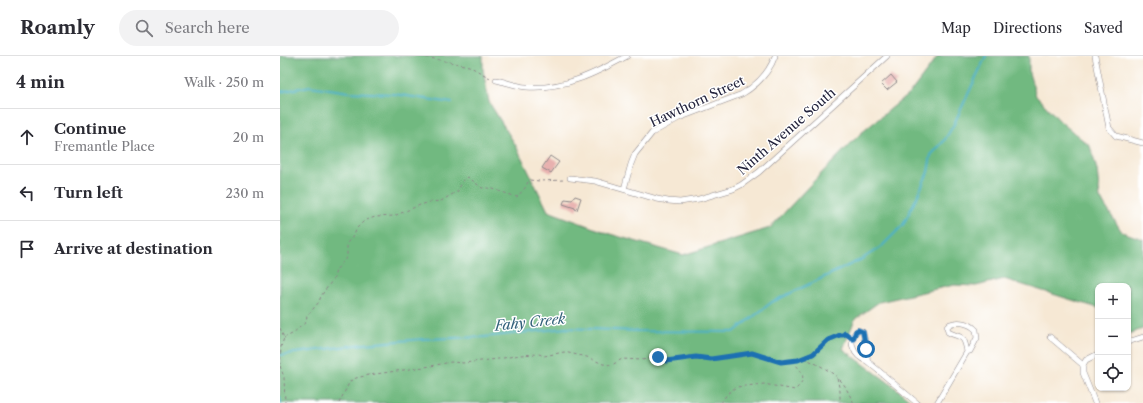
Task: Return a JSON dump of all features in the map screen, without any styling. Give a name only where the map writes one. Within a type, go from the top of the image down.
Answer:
[{"type":"street","points":[[496,80],[526,87],[560,85],[595,72],[627,56]]},
{"type":"street","name":"Hawthorn Street","points":[[624,189],[635,154],[652,133],[670,123],[742,94],[750,89],[765,75],[775,56]]},
{"type":"street","name":"Ninth Avenue South","points":[[570,178],[594,181],[662,200],[680,202],[699,199],[741,185],[758,172],[887,56]]},
{"type":"street","points":[[1095,56],[1109,128],[1116,136],[1143,143]]},
{"type":"street","points":[[937,403],[977,338],[976,330],[972,326],[964,323],[950,324],[947,327],[948,332],[961,337],[965,342],[967,352]]},
{"type":"street","points":[[867,361],[868,358],[863,332],[858,330],[856,331],[853,339],[853,350],[859,357],[867,361],[917,403]]},
{"type":"street","points":[[1050,337],[1083,365]]},
{"type":"street","points":[[1131,341],[1143,337]]},
{"type":"street","points":[[1095,403],[1083,373],[1083,365],[1086,360],[1096,355]]},
{"type":"path","points":[[420,56],[469,66],[496,80]]},
{"type":"path","points":[[284,338],[292,334],[306,322],[307,316],[319,302],[321,296],[334,278],[336,270],[347,257],[347,243],[357,228],[364,221],[375,217],[394,216],[420,205],[441,201],[458,191],[462,182],[468,177],[482,188],[490,188],[517,197],[525,188],[529,180],[551,181],[570,178]]},
{"type":"path","points":[[280,328],[284,338],[281,347],[280,365],[284,377],[285,403]]},
{"type":"path","points":[[339,403],[350,381],[356,378],[369,374],[451,362],[464,363],[498,359],[520,354],[538,354],[544,356],[564,352],[587,357],[603,364],[612,365],[622,359],[642,360],[658,357],[666,361],[696,357],[711,359],[752,353],[781,362],[792,361],[813,354],[828,340],[845,333],[853,339]]},
{"type":"path","points":[[803,358],[819,364],[837,377],[854,403]]},
{"type":"path","points":[[721,403],[727,394],[736,387],[764,384],[794,390],[801,384],[803,378],[800,369],[792,361]]},
{"type":"path","points":[[837,377],[840,391],[840,403]]},
{"type":"green space","points":[[280,56],[483,56],[483,70],[489,102],[516,146],[548,211],[610,234],[683,255],[770,228],[860,134],[910,93],[938,56],[1029,56],[1029,73],[1036,96],[1062,123],[1090,146],[1097,170],[1100,198],[1122,232],[1143,239],[1143,329],[1131,333],[1131,283],[1095,283],[1095,307],[1004,279],[976,286],[954,285],[879,302],[855,319],[843,349],[914,403],[280,403]]},
{"type":"building","points":[[891,75],[897,82],[887,90],[881,84]]},
{"type":"building","points":[[550,156],[559,162],[551,173],[542,168]]},
{"type":"building","points":[[575,196],[581,198],[577,210],[563,204],[565,199],[572,200]]},
{"type":"waterway","name":"Fahy Creek","points":[[280,355],[364,344],[423,339],[484,337],[566,328],[638,331],[734,332],[772,302],[862,259],[882,246],[903,225],[928,172],[931,155],[944,141],[953,126],[986,56]]},
{"type":"waterway","points":[[280,92],[310,86],[349,92],[394,94],[452,103]]},
{"type":"waterway","points":[[280,397],[281,403]]},
{"type":"route","points":[[658,357],[666,361],[696,357],[711,359],[752,353],[781,362],[798,360],[813,354],[828,340],[845,333],[853,339],[856,331],[858,330],[863,332],[866,349]]}]
